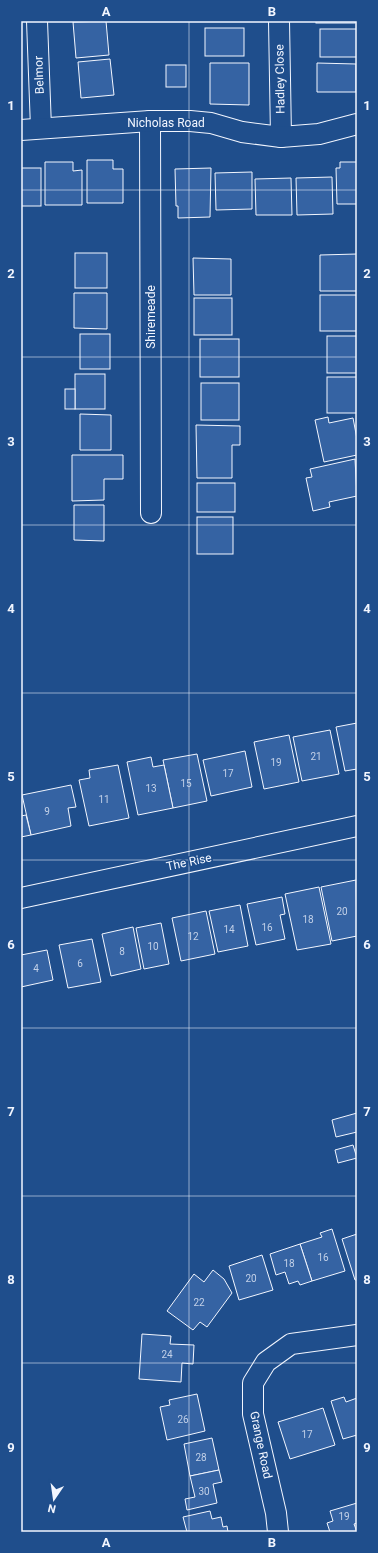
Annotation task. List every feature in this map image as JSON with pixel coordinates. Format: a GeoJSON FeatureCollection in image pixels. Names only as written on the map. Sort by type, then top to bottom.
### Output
{"type":"FeatureCollection","features":[{"type":"Feature","properties":{"kind":"street","name":"Belmor"},"geometry":{"type":"LineString","coordinates":[[37,21],[41,128]]}},
{"type":"Feature","properties":{"kind":"street","name":"Hadley Close"},"geometry":{"type":"LineString","coordinates":[[279,21],[281,137]]}},
{"type":"Feature","properties":{"kind":"street","name":"Nicholas Road"},"geometry":{"type":"LineString","coordinates":[[21,130],[150,121],[197,121],[242,132],[281,137],[320,134],[357,124]]}},
{"type":"Feature","properties":{"kind":"street","name":"Shiremeade"},"geometry":{"type":"LineString","coordinates":[[150,121],[151,513]]}},
{"type":"Feature","properties":{"kind":"street","name":"The Rise"},"geometry":{"type":"LineString","coordinates":[[21,898],[357,826]]}},
{"type":"Feature","properties":{"kind":"street","name":"Grange Road"},"geometry":{"type":"LineString","coordinates":[[278,1532],[276,1513],[253,1414],[253,1383],[266,1362],[290,1344],[357,1336]]}},
{"type":"Feature","properties":{"kind":"building"},"geometry":{"type":"Polygon","coordinates":[[[106,21],[109,55],[76,58],[73,22],[106,21]]]}},
{"type":"Feature","properties":{"kind":"building"},"geometry":{"type":"Polygon","coordinates":[[[316,21],[355,21],[355,23],[316,23],[316,21]]]}},
{"type":"Feature","properties":{"kind":"building"},"geometry":{"type":"Polygon","coordinates":[[[205,28],[244,28],[244,56],[205,56],[205,28]]]}},
{"type":"Feature","properties":{"kind":"building"},"geometry":{"type":"Polygon","coordinates":[[[320,29],[357,29],[357,57],[320,57],[320,29]]]}},
{"type":"Feature","properties":{"kind":"building"},"geometry":{"type":"Polygon","coordinates":[[[110,59],[114,95],[81,98],[78,62],[110,59]]]}},
{"type":"Feature","properties":{"kind":"building"},"geometry":{"type":"Polygon","coordinates":[[[210,63],[249,63],[249,105],[210,104],[210,63]]]}},
{"type":"Feature","properties":{"kind":"building"},"geometry":{"type":"Polygon","coordinates":[[[317,63],[356,64],[356,92],[317,92],[317,63]]]}},
{"type":"Feature","properties":{"kind":"building"},"geometry":{"type":"Polygon","coordinates":[[[166,65],[186,65],[186,87],[166,87],[166,65]]]}},
{"type":"Feature","properties":{"kind":"building"},"geometry":{"type":"Polygon","coordinates":[[[87,160],[113,160],[113,169],[123,169],[123,203],[87,203],[87,160]]]}},
{"type":"Feature","properties":{"kind":"building"},"geometry":{"type":"Polygon","coordinates":[[[45,162],[73,162],[73,171],[82,170],[82,205],[45,205],[45,162]]]}},
{"type":"Feature","properties":{"kind":"building"},"geometry":{"type":"Polygon","coordinates":[[[340,162],[357,162],[357,204],[337,204],[336,168],[340,168],[340,162]]]}},
{"type":"Feature","properties":{"kind":"building"},"geometry":{"type":"Polygon","coordinates":[[[21,168],[41,168],[41,206],[21,206],[21,168]]]}},
{"type":"Feature","properties":{"kind":"building"},"geometry":{"type":"Polygon","coordinates":[[[211,168],[210,217],[178,218],[178,206],[176,206],[175,169],[211,168]]]}},
{"type":"Feature","properties":{"kind":"building"},"geometry":{"type":"Polygon","coordinates":[[[252,172],[252,209],[216,210],[215,173],[252,172]]]}},
{"type":"Feature","properties":{"kind":"building"},"geometry":{"type":"Polygon","coordinates":[[[332,177],[333,214],[297,215],[296,178],[332,177]]]}},
{"type":"Feature","properties":{"kind":"building"},"geometry":{"type":"Polygon","coordinates":[[[291,178],[292,215],[256,215],[255,179],[291,178]]]}},
{"type":"Feature","properties":{"kind":"building"},"geometry":{"type":"Polygon","coordinates":[[[75,253],[107,253],[107,288],[75,288],[75,253]]]}},
{"type":"Feature","properties":{"kind":"building"},"geometry":{"type":"Polygon","coordinates":[[[357,254],[357,291],[320,291],[320,255],[357,254]]]}},
{"type":"Feature","properties":{"kind":"building"},"geometry":{"type":"Polygon","coordinates":[[[193,258],[231,259],[231,295],[194,295],[193,258]]]}},
{"type":"Feature","properties":{"kind":"building"},"geometry":{"type":"Polygon","coordinates":[[[74,293],[107,293],[107,329],[74,328],[74,293]]]}},
{"type":"Feature","properties":{"kind":"building"},"geometry":{"type":"Polygon","coordinates":[[[320,295],[357,295],[357,331],[320,331],[320,295]]]}},
{"type":"Feature","properties":{"kind":"building"},"geometry":{"type":"Polygon","coordinates":[[[194,298],[232,298],[232,335],[194,335],[194,298]]]}},
{"type":"Feature","properties":{"kind":"building"},"geometry":{"type":"Polygon","coordinates":[[[80,334],[110,334],[110,369],[80,369],[80,334]]]}},
{"type":"Feature","properties":{"kind":"building"},"geometry":{"type":"Polygon","coordinates":[[[327,336],[357,336],[357,373],[327,373],[327,336]]]}},
{"type":"Feature","properties":{"kind":"building"},"geometry":{"type":"Polygon","coordinates":[[[200,339],[239,339],[239,377],[200,377],[200,339]]]}},
{"type":"Feature","properties":{"kind":"building"},"geometry":{"type":"Polygon","coordinates":[[[75,374],[105,374],[105,409],[75,409],[75,374]]]}},
{"type":"Feature","properties":{"kind":"building"},"geometry":{"type":"Polygon","coordinates":[[[327,377],[357,377],[357,413],[327,413],[327,377]]]}},
{"type":"Feature","properties":{"kind":"building"},"geometry":{"type":"Polygon","coordinates":[[[201,383],[239,383],[239,420],[201,420],[201,383]]]}},
{"type":"Feature","properties":{"kind":"building"},"geometry":{"type":"Polygon","coordinates":[[[65,389],[75,389],[75,409],[65,409],[65,389]]]}},
{"type":"Feature","properties":{"kind":"building"},"geometry":{"type":"Polygon","coordinates":[[[80,414],[111,415],[111,450],[80,450],[80,414]]]}},
{"type":"Feature","properties":{"kind":"building"},"geometry":{"type":"Polygon","coordinates":[[[328,417],[329,423],[353,418],[357,439],[357,455],[324,462],[315,420],[328,417]]]}},
{"type":"Feature","properties":{"kind":"building"},"geometry":{"type":"Polygon","coordinates":[[[196,425],[240,426],[240,445],[232,445],[232,478],[197,478],[196,425]]]}},
{"type":"Feature","properties":{"kind":"building"},"geometry":{"type":"Polygon","coordinates":[[[72,455],[123,455],[123,479],[104,479],[104,500],[72,501],[72,455]]]}},
{"type":"Feature","properties":{"kind":"building"},"geometry":{"type":"Polygon","coordinates":[[[355,459],[357,496],[329,502],[330,507],[313,511],[306,478],[312,477],[310,469],[355,459]]]}},
{"type":"Feature","properties":{"kind":"building"},"geometry":{"type":"Polygon","coordinates":[[[197,483],[235,483],[235,512],[197,512],[197,483]]]}},
{"type":"Feature","properties":{"kind":"building"},"geometry":{"type":"Polygon","coordinates":[[[74,505],[104,505],[104,541],[74,540],[74,505]]]}},
{"type":"Feature","properties":{"kind":"building"},"geometry":{"type":"Polygon","coordinates":[[[197,517],[233,517],[233,554],[197,554],[197,517]]]}},
{"type":"Feature","properties":{"kind":"building"},"geometry":{"type":"Polygon","coordinates":[[[357,723],[357,769],[345,771],[336,727],[357,723]]]}},
{"type":"Feature","properties":{"kind":"building"},"geometry":{"type":"Polygon","coordinates":[[[330,730],[339,774],[302,781],[293,737],[330,730]]]}},
{"type":"Feature","properties":{"kind":"building"},"geometry":{"type":"Polygon","coordinates":[[[289,735],[299,782],[264,789],[254,742],[289,735]]]}},
{"type":"Feature","properties":{"kind":"building"},"geometry":{"type":"Polygon","coordinates":[[[245,751],[252,787],[211,796],[203,760],[245,751]]]}},
{"type":"Feature","properties":{"kind":"building"},"geometry":{"type":"Polygon","coordinates":[[[197,754],[207,801],[173,808],[163,760],[197,754]]]}},
{"type":"Feature","properties":{"kind":"building"},"geometry":{"type":"Polygon","coordinates":[[[151,757],[153,767],[164,765],[173,808],[138,815],[127,762],[151,757]]]}},
{"type":"Feature","properties":{"kind":"building"},"geometry":{"type":"Polygon","coordinates":[[[118,765],[129,818],[89,826],[79,780],[90,778],[89,770],[118,765]]]}},
{"type":"Feature","properties":{"kind":"building"},"geometry":{"type":"Polygon","coordinates":[[[71,785],[76,807],[68,808],[71,826],[31,835],[22,795],[71,785]]]}},
{"type":"Feature","properties":{"kind":"building"},"geometry":{"type":"Polygon","coordinates":[[[26,815],[31,835],[21,837],[21,816],[26,815]]]}},
{"type":"Feature","properties":{"kind":"building"},"geometry":{"type":"Polygon","coordinates":[[[356,880],[357,936],[332,941],[321,887],[356,880]]]}},
{"type":"Feature","properties":{"kind":"building"},"geometry":{"type":"Polygon","coordinates":[[[319,887],[331,944],[297,950],[285,894],[319,887]]]}},
{"type":"Feature","properties":{"kind":"building"},"geometry":{"type":"Polygon","coordinates":[[[282,897],[285,914],[280,915],[285,939],[256,945],[247,904],[282,897]]]}},
{"type":"Feature","properties":{"kind":"building"},"geometry":{"type":"Polygon","coordinates":[[[240,905],[248,946],[218,952],[209,911],[240,905]]]}},
{"type":"Feature","properties":{"kind":"building"},"geometry":{"type":"Polygon","coordinates":[[[206,911],[215,954],[181,961],[172,918],[206,911]]]}},
{"type":"Feature","properties":{"kind":"building"},"geometry":{"type":"Polygon","coordinates":[[[161,923],[169,964],[144,969],[136,928],[161,923]]]}},
{"type":"Feature","properties":{"kind":"building"},"geometry":{"type":"Polygon","coordinates":[[[133,927],[141,969],[111,976],[102,934],[133,927]]]}},
{"type":"Feature","properties":{"kind":"building"},"geometry":{"type":"Polygon","coordinates":[[[92,939],[101,982],[68,988],[59,945],[92,939]]]}},
{"type":"Feature","properties":{"kind":"building"},"geometry":{"type":"Polygon","coordinates":[[[47,950],[53,980],[21,987],[21,955],[47,950]]]}},
{"type":"Feature","properties":{"kind":"building"},"geometry":{"type":"Polygon","coordinates":[[[357,1113],[357,1132],[336,1137],[332,1120],[357,1113]]]}},
{"type":"Feature","properties":{"kind":"building"},"geometry":{"type":"Polygon","coordinates":[[[353,1145],[357,1158],[338,1163],[335,1150],[353,1145]]]}},
{"type":"Feature","properties":{"kind":"building"},"geometry":{"type":"Polygon","coordinates":[[[332,1229],[345,1271],[312,1281],[300,1244],[322,1237],[320,1233],[332,1229]]]}},
{"type":"Feature","properties":{"kind":"building"},"geometry":{"type":"Polygon","coordinates":[[[357,1234],[357,1280],[355,1280],[342,1239],[357,1234]]]}},
{"type":"Feature","properties":{"kind":"building"},"geometry":{"type":"Polygon","coordinates":[[[300,1244],[312,1281],[300,1285],[298,1281],[289,1284],[285,1272],[276,1275],[270,1254],[300,1244]]]}},
{"type":"Feature","properties":{"kind":"building"},"geometry":{"type":"Polygon","coordinates":[[[262,1255],[273,1290],[239,1300],[229,1266],[262,1255]]]}},
{"type":"Feature","properties":{"kind":"building"},"geometry":{"type":"Polygon","coordinates":[[[213,1270],[224,1279],[232,1293],[207,1327],[200,1322],[193,1330],[167,1311],[194,1274],[204,1282],[213,1270]]]}},
{"type":"Feature","properties":{"kind":"building"},"geometry":{"type":"Polygon","coordinates":[[[142,1334],[171,1336],[170,1344],[194,1345],[193,1364],[182,1363],[181,1382],[139,1379],[142,1334]]]}},
{"type":"Feature","properties":{"kind":"building"},"geometry":{"type":"Polygon","coordinates":[[[197,1394],[205,1431],[167,1440],[160,1407],[170,1405],[169,1400],[197,1394]]]}},
{"type":"Feature","properties":{"kind":"building"},"geometry":{"type":"Polygon","coordinates":[[[344,1397],[346,1402],[357,1398],[357,1435],[343,1439],[331,1401],[344,1397]]]}},
{"type":"Feature","properties":{"kind":"building"},"geometry":{"type":"Polygon","coordinates":[[[323,1408],[335,1445],[290,1459],[278,1422],[323,1408]]]}},
{"type":"Feature","properties":{"kind":"building"},"geometry":{"type":"Polygon","coordinates":[[[212,1438],[219,1470],[190,1476],[184,1444],[212,1438]]]}},
{"type":"Feature","properties":{"kind":"building"},"geometry":{"type":"Polygon","coordinates":[[[219,1470],[222,1482],[213,1484],[217,1503],[187,1510],[185,1499],[195,1497],[190,1476],[219,1470]]]}},
{"type":"Feature","properties":{"kind":"building"},"geometry":{"type":"Polygon","coordinates":[[[357,1503],[357,1523],[354,1524],[357,1532],[330,1532],[327,1523],[333,1521],[330,1511],[357,1503]]]}},
{"type":"Feature","properties":{"kind":"building"},"geometry":{"type":"Polygon","coordinates":[[[210,1511],[212,1519],[221,1517],[223,1527],[227,1526],[228,1532],[187,1532],[183,1517],[210,1511]]]}}]}
